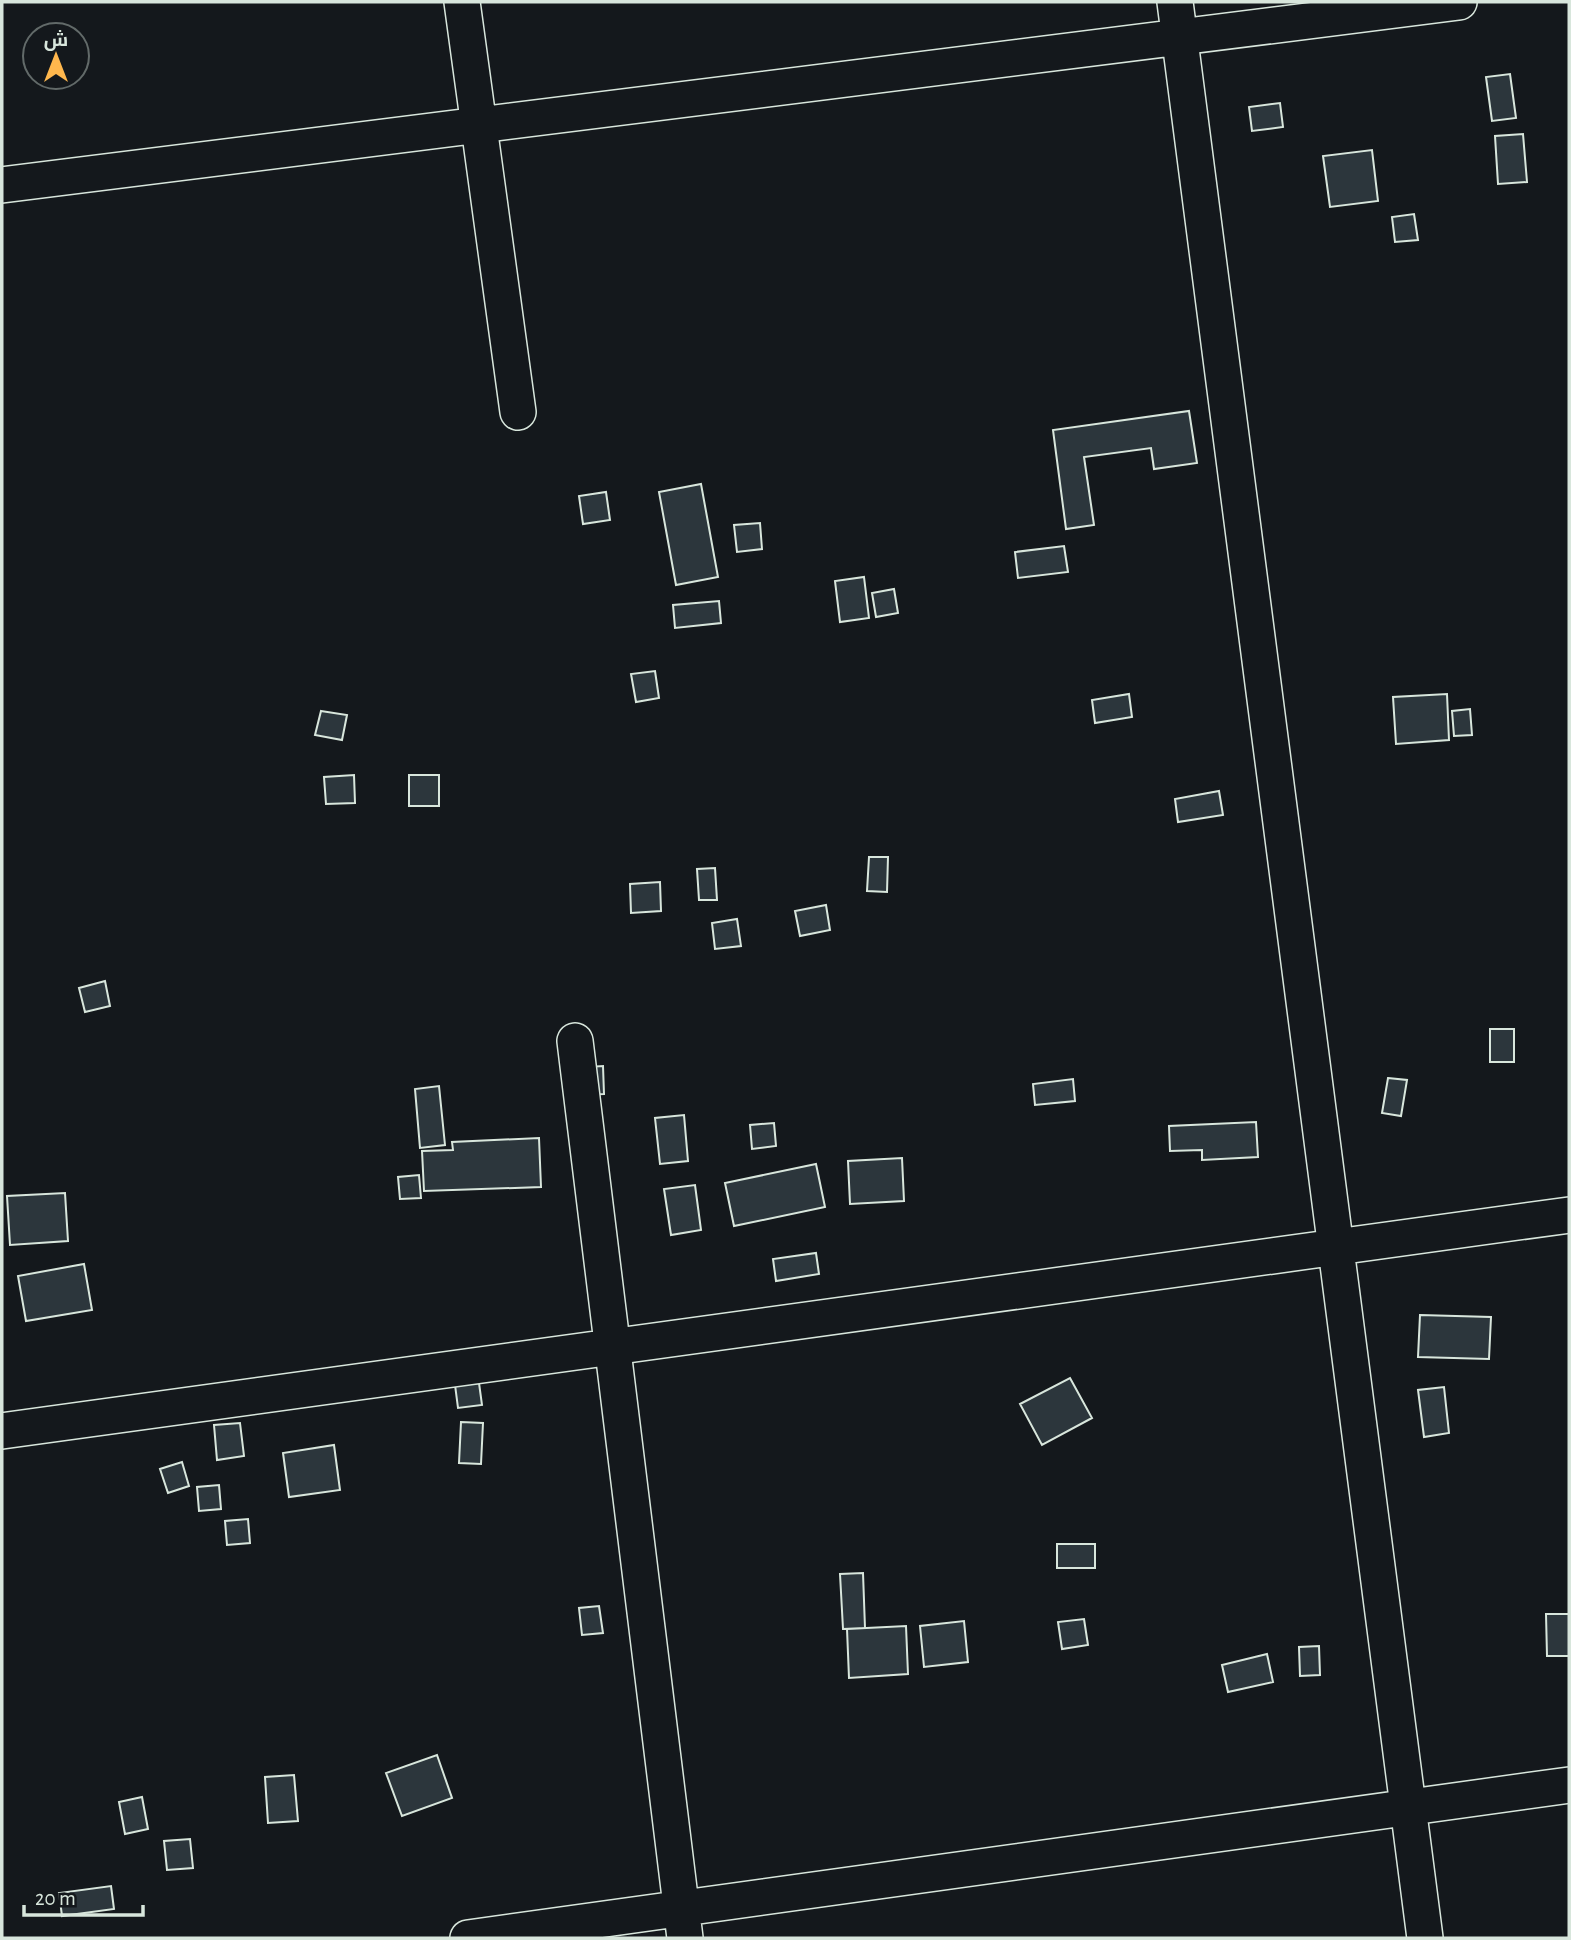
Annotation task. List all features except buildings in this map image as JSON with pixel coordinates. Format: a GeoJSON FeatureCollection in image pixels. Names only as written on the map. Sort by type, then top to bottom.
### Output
{"type":"FeatureCollection","features":[{"type":"Feature","properties":{"kind":"street"},"geometry":{"type":"LineString","coordinates":[[462,2],[518,412]]}},
{"type":"Feature","properties":{"kind":"street"},"geometry":{"type":"LineString","coordinates":[[1175,2],[1425,1938]]}},
{"type":"Feature","properties":{"kind":"street"},"geometry":{"type":"LineString","coordinates":[[2,185],[1459,2]]}},
{"type":"Feature","properties":{"kind":"street"},"geometry":{"type":"LineString","coordinates":[[575,1041],[684,1923]]}},
{"type":"Feature","properties":{"kind":"street"},"geometry":{"type":"LineString","coordinates":[[2,1431],[1569,1214]]}},
{"type":"Feature","properties":{"kind":"street"},"geometry":{"type":"LineString","coordinates":[[468,1938],[684,1923],[1408,1807],[1569,1784]]}}]}
